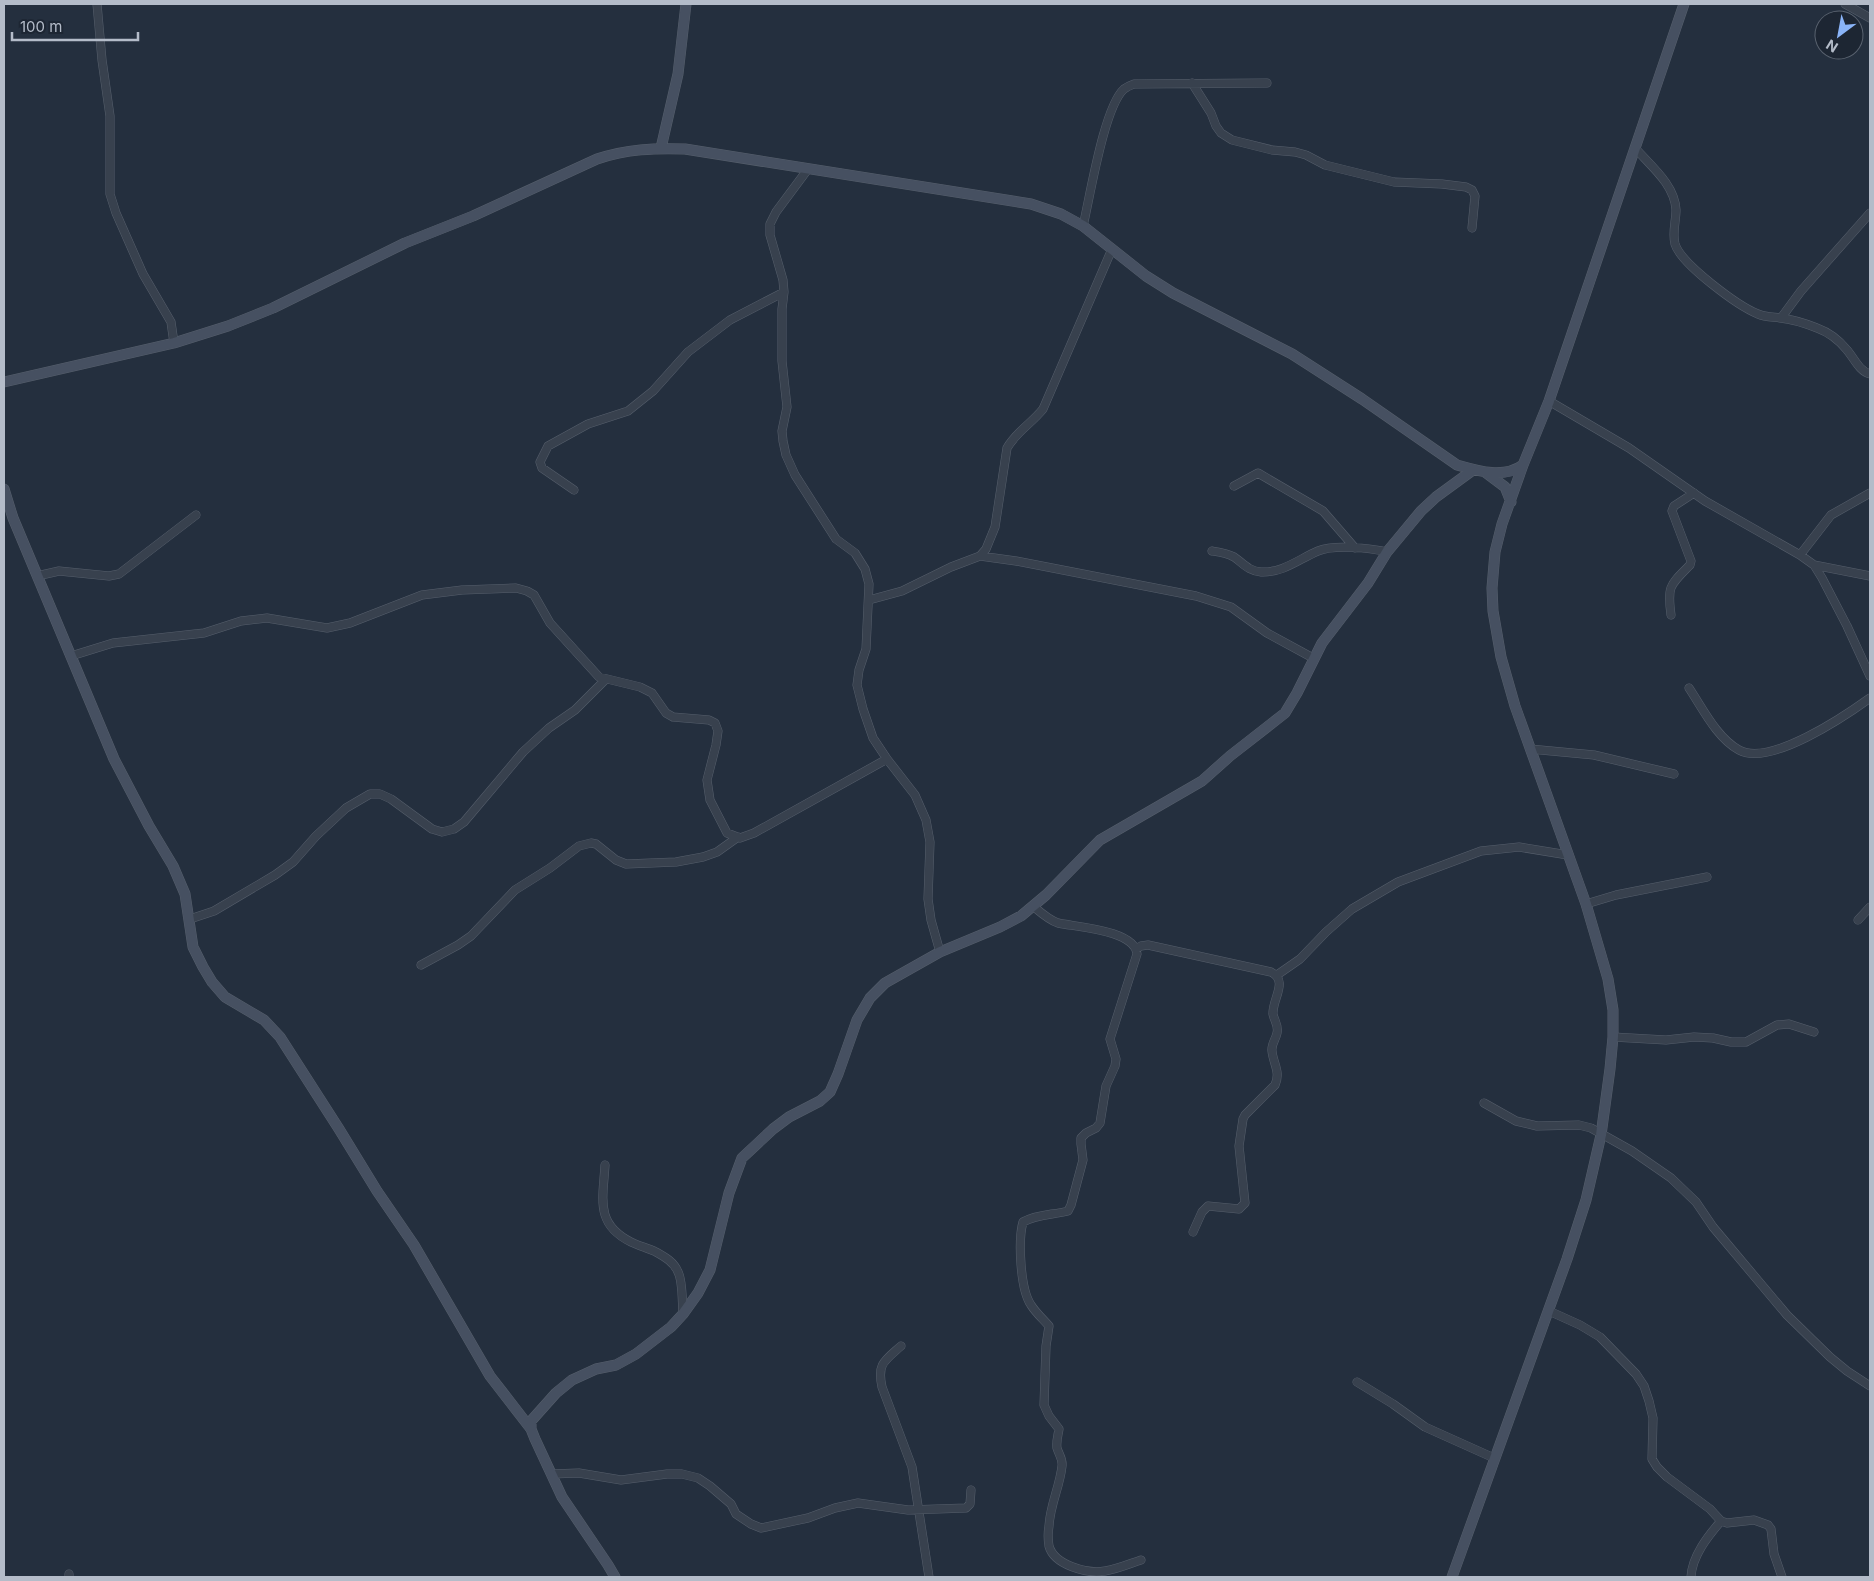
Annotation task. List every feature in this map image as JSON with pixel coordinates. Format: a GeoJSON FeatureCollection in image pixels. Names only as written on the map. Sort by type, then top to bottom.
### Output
{"type":"FeatureCollection","features":[{"type":"Feature","properties":{"kind":"main road"},"geometry":{"type":"LineString","coordinates":[[661,148],[678,74],[686,4]]}},
{"type":"Feature","properties":{"kind":"main road"},"geometry":{"type":"LineString","coordinates":[[1452,1577],[1549,1310],[1586,1200],[1601,1135],[1613,1037],[1608,979],[1586,904],[1507,682],[1497,642],[1492,588],[1495,552],[1502,524],[1549,401],[1684,4]]}},
{"type":"Feature","properties":{"kind":"main road"},"geometry":{"type":"LineString","coordinates":[[4,382],[174,343],[228,326],[273,308],[405,243],[473,216],[597,159],[618,152],[647,148],[685,149],[1031,204],[1061,214],[1083,226],[1146,276],[1173,293],[1292,354],[1362,399],[1457,465],[1484,472],[1513,471],[1523,465]]}},
{"type":"Feature","properties":{"kind":"main road"},"geometry":{"type":"LineString","coordinates":[[531,1428],[532,1421],[540,1410],[572,1380],[596,1369],[616,1365],[636,1354],[671,1327],[683,1314],[698,1293],[710,1270],[728,1193],[742,1158],[773,1128],[789,1117],[820,1101],[830,1092],[856,1020],[870,998],[885,983],[940,952],[1000,927],[1021,916],[1046,895],[1100,840],[1202,781],[1230,756],[1285,713],[1298,693],[1313,658],[1322,643],[1354,602],[1388,552],[1421,511],[1436,497],[1473,470]]}},
{"type":"Feature","properties":{"kind":"main road"},"geometry":{"type":"LineString","coordinates":[[1484,472],[1505,487],[1511,502]]}},
{"type":"Feature","properties":{"kind":"main road"},"geometry":{"type":"LineString","coordinates":[[4,489],[13,518],[114,759],[172,866],[185,894],[193,947],[212,982],[225,997],[264,1020],[280,1037],[377,1191],[414,1245],[490,1376],[531,1428],[562,1497],[615,1577]]}},
{"type":"Feature","properties":{"kind":"street"},"geometry":{"type":"LineString","coordinates":[[97,4],[110,116],[110,194],[116,214],[143,274],[171,322],[174,343]]}},
{"type":"Feature","properties":{"kind":"street"},"geometry":{"type":"LineString","coordinates":[[1845,4],[1870,18]]}},
{"type":"Feature","properties":{"kind":"street"},"geometry":{"type":"LineString","coordinates":[[1083,226],[1108,120],[1116,99],[1124,89],[1134,84],[1267,83]]}},
{"type":"Feature","properties":{"kind":"street"},"geometry":{"type":"LineString","coordinates":[[1192,84],[1216,126],[1221,133],[1232,140],[1272,150],[1295,152],[1325,164],[1394,182],[1466,186],[1472,190],[1475,196],[1472,228]]}},
{"type":"Feature","properties":{"kind":"street"},"geometry":{"type":"LineString","coordinates":[[1635,148],[1668,185],[1674,197],[1676,212],[1674,244],[1681,256],[1732,300],[1758,315],[1781,318],[1816,328],[1829,334],[1846,348],[1862,370],[1870,374]]}},
{"type":"Feature","properties":{"kind":"street"},"geometry":{"type":"LineString","coordinates":[[808,169],[776,212],[770,224],[770,235],[784,280],[782,361],[787,407],[782,431],[786,455],[795,475],[836,539],[855,553],[864,569],[869,584],[866,649],[858,670],[857,685],[873,738],[915,795],[926,820],[930,842],[928,899],[931,920],[940,952]]}},
{"type":"Feature","properties":{"kind":"street"},"geometry":{"type":"LineString","coordinates":[[1781,318],[1801,291],[1870,213]]}},
{"type":"Feature","properties":{"kind":"street"},"geometry":{"type":"LineString","coordinates":[[980,556],[986,548],[995,527],[1008,448],[1013,439],[1035,419],[1043,408],[1112,249]]}},
{"type":"Feature","properties":{"kind":"street"},"geometry":{"type":"LineString","coordinates":[[574,490],[542,468],[540,462],[548,446],[588,424],[628,411],[654,391],[688,352],[730,320],[784,292]]}},
{"type":"Feature","properties":{"kind":"street"},"geometry":{"type":"LineString","coordinates":[[1549,401],[1629,448],[1694,493],[1814,565],[1870,576]]}},
{"type":"Feature","properties":{"kind":"street"},"geometry":{"type":"LineString","coordinates":[[1234,486],[1258,473],[1269,478],[1322,511],[1355,548]]}},
{"type":"Feature","properties":{"kind":"street"},"geometry":{"type":"LineString","coordinates":[[1671,615],[1668,596],[1671,585],[1690,565],[1691,561],[1672,511],[1674,506],[1694,493]]}},
{"type":"Feature","properties":{"kind":"street"},"geometry":{"type":"LineString","coordinates":[[1800,555],[1831,515],[1870,493]]}},
{"type":"Feature","properties":{"kind":"street"},"geometry":{"type":"LineString","coordinates":[[37,576],[59,571],[109,576],[119,574],[196,515]]}},
{"type":"Feature","properties":{"kind":"street"},"geometry":{"type":"LineString","coordinates":[[1212,551],[1223,552],[1234,557],[1248,568],[1260,572],[1293,565],[1319,550],[1328,548],[1355,548],[1388,552]]}},
{"type":"Feature","properties":{"kind":"street"},"geometry":{"type":"LineString","coordinates":[[869,600],[902,591],[951,567],[980,556],[1016,561],[1205,599],[1231,607],[1267,634],[1313,658]]}},
{"type":"Feature","properties":{"kind":"street"},"geometry":{"type":"LineString","coordinates":[[1814,565],[1847,626],[1870,676]]}},
{"type":"Feature","properties":{"kind":"street"},"geometry":{"type":"LineString","coordinates":[[71,656],[113,643],[204,633],[241,621],[267,618],[328,628],[350,622],[422,595],[462,590],[516,588],[527,591],[534,595],[550,623],[593,672],[606,680],[640,687],[652,693],[666,714],[673,717],[709,720],[715,723],[718,732],[707,780],[710,800],[727,833],[738,838]]}},
{"type":"Feature","properties":{"kind":"street"},"geometry":{"type":"LineString","coordinates":[[190,918],[214,911],[275,876],[294,862],[316,836],[346,808],[370,794],[380,794],[391,799],[432,829],[442,832],[454,829],[464,822],[523,752],[549,728],[575,710],[606,680]]}},
{"type":"Feature","properties":{"kind":"street"},"geometry":{"type":"LineString","coordinates":[[1690,688],[1727,742],[1740,751],[1754,754],[1772,751],[1800,741],[1831,724],[1870,698]]}},
{"type":"Feature","properties":{"kind":"street"},"geometry":{"type":"LineString","coordinates":[[1530,749],[1594,755],[1674,774]]}},
{"type":"Feature","properties":{"kind":"street"},"geometry":{"type":"LineString","coordinates":[[421,966],[471,936],[514,890],[550,868],[579,846],[591,843],[596,844],[616,860],[626,864],[676,862],[703,857],[717,852],[738,838],[754,833],[887,759]]}},
{"type":"Feature","properties":{"kind":"street"},"geometry":{"type":"LineString","coordinates":[[1136,948],[1148,945],[1229,962],[1277,975],[1300,959],[1352,909],[1398,882],[1481,851],[1520,848],[1568,855]]}},
{"type":"Feature","properties":{"kind":"street"},"geometry":{"type":"LineString","coordinates":[[1586,904],[1616,895],[1707,877]]}},
{"type":"Feature","properties":{"kind":"street"},"geometry":{"type":"LineString","coordinates":[[1033,906],[1057,923],[1106,932],[1132,942],[1137,954],[1110,1039],[1116,1059],[1106,1086],[1100,1123],[1081,1138],[1080,1144],[1084,1160],[1071,1205],[1068,1211],[1053,1215],[1031,1217],[1023,1222],[1020,1231],[1027,1298],[1031,1306],[1049,1326],[1046,1346],[1044,1405],[1049,1416],[1059,1429],[1056,1442],[1062,1460],[1062,1468],[1053,1499],[1049,1526],[1049,1546],[1056,1557],[1069,1565],[1084,1570],[1103,1572],[1122,1568],[1141,1560]]}},
{"type":"Feature","properties":{"kind":"street"},"geometry":{"type":"LineString","coordinates":[[1858,920],[1870,907]]}},
{"type":"Feature","properties":{"kind":"street"},"geometry":{"type":"LineString","coordinates":[[1193,1232],[1202,1212],[1208,1206],[1239,1209],[1245,1203],[1240,1146],[1243,1119],[1278,1080],[1278,1072],[1272,1050],[1278,1030],[1273,1008],[1280,985],[1277,975]]}},
{"type":"Feature","properties":{"kind":"street"},"geometry":{"type":"LineString","coordinates":[[1613,1037],[1666,1040],[1694,1037],[1746,1042],[1777,1025],[1789,1024],[1814,1032]]}},
{"type":"Feature","properties":{"kind":"street"},"geometry":{"type":"LineString","coordinates":[[1484,1103],[1516,1121],[1537,1126],[1579,1126],[1592,1128],[1601,1135],[1632,1151],[1671,1178],[1696,1202],[1713,1227],[1787,1315],[1830,1357],[1870,1386]]}},
{"type":"Feature","properties":{"kind":"street"},"geometry":{"type":"LineString","coordinates":[[605,1165],[603,1209],[608,1224],[632,1242],[659,1253],[673,1263],[680,1273],[683,1314]]}},
{"type":"Feature","properties":{"kind":"street"},"geometry":{"type":"LineString","coordinates":[[1549,1310],[1600,1337],[1636,1374],[1644,1386],[1653,1418],[1651,1451],[1652,1459],[1657,1467],[1680,1488],[1710,1509],[1721,1521],[1727,1523],[1754,1520],[1768,1525],[1771,1529],[1772,1542],[1782,1577]]}},
{"type":"Feature","properties":{"kind":"street"},"geometry":{"type":"LineString","coordinates":[[901,1346],[881,1366],[880,1377],[912,1467],[929,1577]]}},
{"type":"Feature","properties":{"kind":"street"},"geometry":{"type":"LineString","coordinates":[[1357,1382],[1393,1404],[1425,1427],[1494,1458]]}},
{"type":"Feature","properties":{"kind":"street"},"geometry":{"type":"LineString","coordinates":[[551,1474],[579,1473],[621,1480],[667,1474],[690,1476],[710,1486],[731,1504],[736,1514],[761,1528],[808,1518],[835,1508],[858,1503],[908,1510],[966,1508],[970,1504],[971,1490]]}},
{"type":"Feature","properties":{"kind":"street"},"geometry":{"type":"LineString","coordinates":[[1691,1577],[1693,1565],[1704,1542],[1721,1521]]}}]}
